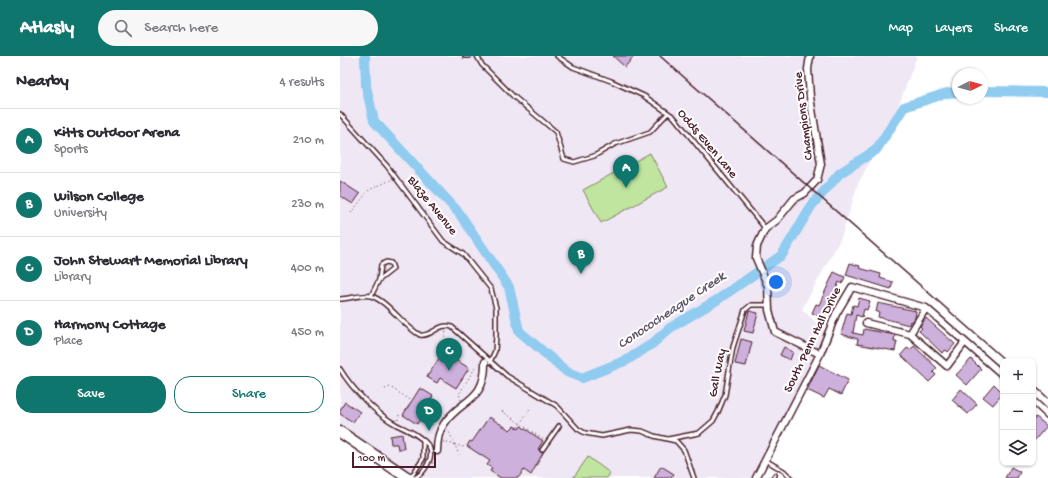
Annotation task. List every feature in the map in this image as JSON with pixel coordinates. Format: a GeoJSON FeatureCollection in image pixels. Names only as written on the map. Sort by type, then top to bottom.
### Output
{"type":"FeatureCollection","features":[{"type":"Feature","properties":{"kind":"main road"},"geometry":{"type":"LineString","coordinates":[[340,432],[408,478]]}},
{"type":"Feature","properties":{"kind":"street","name":"Champions Drive"},"geometry":{"type":"LineString","coordinates":[[769,305],[767,283],[759,268],[756,258],[757,246],[765,229],[777,220],[794,199],[805,193],[817,180],[821,164],[810,97],[808,69],[810,56]]}},
{"type":"Feature","properties":{"kind":"street","name":"South Penn Hall Drive"},"geometry":{"type":"LineString","coordinates":[[756,478],[820,354],[836,314],[852,287],[926,308],[1000,372]]}},
{"type":"Feature","properties":{"kind":"street"},"geometry":{"type":"LineString","coordinates":[[769,305],[775,332],[820,354]]}},
{"type":"Feature","properties":{"kind":"street"},"geometry":{"type":"LineString","coordinates":[[910,334],[926,308]]}},
{"type":"Feature","properties":{"kind":"street"},"geometry":{"type":"LineString","coordinates":[[866,324],[910,334],[947,366],[965,342]]}},
{"type":"Feature","properties":{"kind":"street"},"geometry":{"type":"LineString","coordinates":[[437,451],[439,436],[444,424],[470,400],[479,389],[487,361]]}},
{"type":"Feature","properties":{"kind":"street"},"geometry":{"type":"LineString","coordinates":[[1036,404],[1048,415]]}},
{"type":"Feature","properties":{"kind":"lane"},"geometry":{"type":"LineString","coordinates":[[477,56],[482,65],[513,96],[556,132],[564,159],[574,162],[594,156],[615,144],[650,132],[668,113]]}},
{"type":"Feature","properties":{"kind":"lane","name":"Odds Even Lane"},"geometry":{"type":"LineString","coordinates":[[557,56],[573,67],[611,81],[644,96],[674,117],[765,229]]}},
{"type":"Feature","properties":{"kind":"lane","name":"Blaze Avenue"},"geometry":{"type":"LineString","coordinates":[[340,114],[396,177],[443,241],[463,254],[491,289],[496,308],[496,336],[495,351],[487,361]]}},
{"type":"Feature","properties":{"kind":"lane"},"geometry":{"type":"LineString","coordinates":[[371,296],[379,280],[382,264],[386,262],[391,264],[393,269],[379,280]]}},
{"type":"Feature","properties":{"kind":"lane"},"geometry":{"type":"LineString","coordinates":[[340,299],[371,296],[383,303],[418,334],[429,334],[441,326],[447,326]]}},
{"type":"Feature","properties":{"kind":"lane","name":"Gall Way"},"geometry":{"type":"LineString","coordinates":[[447,326],[452,327],[487,361],[507,376],[557,406],[578,429],[585,433],[602,436],[631,430],[642,431],[666,439],[699,433],[713,421],[725,395],[733,347],[745,310],[751,305],[769,305]]}},
{"type":"Feature","properties":{"kind":"lane"},"geometry":{"type":"LineString","coordinates":[[340,369],[363,399],[393,422],[407,428],[428,445],[430,458],[419,476],[412,478]]}},
{"type":"Feature","properties":{"kind":"lane"},"geometry":{"type":"LineString","coordinates":[[542,450],[559,426]]}},
{"type":"Feature","properties":{"kind":"lane"},"geometry":{"type":"LineString","coordinates":[[666,439],[680,444],[694,478]]}},
{"type":"Feature","properties":{"kind":"lane"},"geometry":{"type":"LineString","coordinates":[[412,478],[424,458],[423,441]]}},
{"type":"Feature","properties":{"kind":"lane"},"geometry":{"type":"LineString","coordinates":[[765,460],[784,471],[791,478]]}},
{"type":"Feature","properties":{"kind":"path"},"geometry":{"type":"LineString","coordinates":[[351,213],[368,190],[396,177]]}},
{"type":"Feature","properties":{"kind":"path"},"geometry":{"type":"LineString","coordinates":[[444,345],[447,326]]}},
{"type":"Feature","properties":{"kind":"path"},"geometry":{"type":"LineString","coordinates":[[462,407],[459,394],[474,368]]}},
{"type":"Feature","properties":{"kind":"path"},"geometry":{"type":"LineString","coordinates":[[389,383],[390,387],[412,401]]}},
{"type":"Feature","properties":{"kind":"path"},"geometry":{"type":"LineString","coordinates":[[385,389],[390,387]]}},
{"type":"Feature","properties":{"kind":"path"},"geometry":{"type":"LineString","coordinates":[[518,426],[531,407]]}},
{"type":"Feature","properties":{"kind":"path"},"geometry":{"type":"LineString","coordinates":[[499,409],[547,442]]}},
{"type":"Feature","properties":{"kind":"path"},"geometry":{"type":"LineString","coordinates":[[432,425],[436,418]]}},
{"type":"Feature","properties":{"kind":"path"},"geometry":{"type":"LineString","coordinates":[[446,424],[459,455]]}},
{"type":"Feature","properties":{"kind":"path"},"geometry":{"type":"LineString","coordinates":[[441,442],[464,447]]}},
{"type":"Feature","properties":{"kind":"shaded area"},"geometry":{"type":"Polygon","coordinates":[[[340,56],[917,56],[900,102],[858,184],[841,238],[802,309],[828,334],[756,478],[408,478],[340,432],[340,56]]]}},
{"type":"Feature","properties":{"kind":"green space"},"geometry":{"type":"Polygon","coordinates":[[[650,153],[668,187],[601,223],[583,190],[650,153]]]}},
{"type":"Feature","properties":{"kind":"green space"},"geometry":{"type":"Polygon","coordinates":[[[588,457],[610,473],[607,478],[573,478],[588,457]]]}},
{"type":"Feature","properties":{"kind":"building"},"geometry":{"type":"Polygon","coordinates":[[[613,56],[634,56],[625,67],[613,56]]]}},
{"type":"Feature","properties":{"kind":"building"},"geometry":{"type":"Polygon","coordinates":[[[340,181],[360,194],[353,204],[340,196],[340,181]]]}},
{"type":"Feature","properties":{"kind":"building"},"geometry":{"type":"Polygon","coordinates":[[[850,263],[860,266],[859,268],[881,274],[880,278],[893,282],[891,289],[846,275],[850,263]]]}},
{"type":"Feature","properties":{"kind":"building"},"geometry":{"type":"Polygon","coordinates":[[[834,272],[845,277],[842,284],[839,282],[824,318],[812,313],[816,304],[819,305],[834,272]]]}},
{"type":"Feature","properties":{"kind":"building"},"geometry":{"type":"Polygon","coordinates":[[[859,298],[870,301],[867,310],[864,309],[862,317],[856,315],[853,333],[863,335],[864,329],[895,335],[894,341],[897,341],[895,351],[857,344],[858,339],[841,334],[847,313],[851,314],[853,305],[857,306],[859,298]]]}},
{"type":"Feature","properties":{"kind":"building"},"geometry":{"type":"Polygon","coordinates":[[[878,303],[916,311],[915,318],[912,322],[910,321],[909,325],[878,317],[879,312],[876,312],[878,303]]]}},
{"type":"Feature","properties":{"kind":"building"},"geometry":{"type":"Polygon","coordinates":[[[749,311],[758,313],[753,333],[744,331],[749,311]]]}},
{"type":"Feature","properties":{"kind":"building"},"geometry":{"type":"Polygon","coordinates":[[[926,318],[955,344],[948,352],[946,350],[942,353],[919,331],[922,328],[920,326],[926,318]]]}},
{"type":"Feature","properties":{"kind":"building"},"geometry":{"type":"Polygon","coordinates":[[[741,339],[752,342],[746,366],[735,364],[741,339]]]}},
{"type":"Feature","properties":{"kind":"building"},"geometry":{"type":"Polygon","coordinates":[[[914,346],[937,368],[933,372],[936,375],[929,382],[901,355],[907,348],[910,350],[914,346]]]}},
{"type":"Feature","properties":{"kind":"building"},"geometry":{"type":"Polygon","coordinates":[[[784,347],[793,352],[790,360],[780,355],[784,347]]]}},
{"type":"Feature","properties":{"kind":"building"},"geometry":{"type":"Polygon","coordinates":[[[443,352],[469,368],[456,388],[440,378],[437,383],[427,377],[443,352]]]}},
{"type":"Feature","properties":{"kind":"building"},"geometry":{"type":"Polygon","coordinates":[[[971,359],[981,369],[967,385],[956,375],[971,359]]]}},
{"type":"Feature","properties":{"kind":"building"},"geometry":{"type":"Polygon","coordinates":[[[819,365],[848,380],[841,395],[829,389],[824,398],[807,390],[819,365]]]}},
{"type":"Feature","properties":{"kind":"building"},"geometry":{"type":"Polygon","coordinates":[[[994,384],[1000,390],[1000,397],[993,405],[983,397],[994,384]]]}},
{"type":"Feature","properties":{"kind":"building"},"geometry":{"type":"Polygon","coordinates":[[[420,388],[433,396],[420,416],[421,418],[417,424],[403,415],[420,388]]]}},
{"type":"Feature","properties":{"kind":"building"},"geometry":{"type":"Polygon","coordinates":[[[961,389],[977,404],[968,414],[952,400],[961,389]]]}},
{"type":"Feature","properties":{"kind":"building"},"geometry":{"type":"Polygon","coordinates":[[[345,402],[360,412],[353,422],[340,414],[340,410],[345,402]]]}},
{"type":"Feature","properties":{"kind":"building"},"geometry":{"type":"Polygon","coordinates":[[[489,417],[510,430],[514,426],[519,429],[521,426],[543,441],[538,449],[543,453],[531,475],[524,470],[518,478],[501,478],[490,471],[492,468],[487,465],[490,461],[467,446],[470,441],[472,442],[489,417]]]}},
{"type":"Feature","properties":{"kind":"building"},"geometry":{"type":"Polygon","coordinates":[[[1036,417],[1047,426],[1036,439],[1036,417]]]}},
{"type":"Feature","properties":{"kind":"building"},"geometry":{"type":"Polygon","coordinates":[[[402,434],[404,449],[398,449],[397,444],[391,444],[390,436],[402,434]]]}},
{"type":"Feature","properties":{"kind":"building"},"geometry":{"type":"Polygon","coordinates":[[[661,466],[674,474],[671,478],[654,478],[661,466]]]}},
{"type":"Feature","properties":{"kind":"building"},"geometry":{"type":"Polygon","coordinates":[[[1011,467],[1020,472],[1017,478],[1005,478],[1011,467]]]}},
{"type":"Feature","properties":{"kind":"waterway","name":"Conococheague Creek"},"geometry":{"type":"LineString","coordinates":[[365,56],[366,86],[374,121],[459,213],[509,287],[519,331],[567,372],[582,378],[627,360],[652,344],[670,328],[717,300],[782,255],[812,205],[840,173],[876,150],[904,107],[952,93]]}},
{"type":"Feature","properties":{"kind":"waterway","name":"Conococheague Creek"},"geometry":{"type":"LineString","coordinates":[[988,91],[1048,92]]}},
{"type":"Feature","properties":{"kind":"railway"},"geometry":{"type":"LineString","coordinates":[[660,56],[1003,358]]}},
{"type":"Feature","properties":{"kind":"railway"},"geometry":{"type":"LineString","coordinates":[[1036,387],[1048,398]]}},
{"type":"Feature","properties":{"kind":"place","name":"Kitts Outdoor Arena"},"geometry":{"type":"Point","coordinates":[626,188]}},
{"type":"Feature","properties":{"kind":"place","name":"Wilson College"},"geometry":{"type":"Point","coordinates":[581,274]}},
{"type":"Feature","properties":{"kind":"place","name":"John Stewart Memorial Library"},"geometry":{"type":"Point","coordinates":[449,371]}},
{"type":"Feature","properties":{"kind":"place","name":"Harmony Cottage"},"geometry":{"type":"Point","coordinates":[429,431]}}]}
